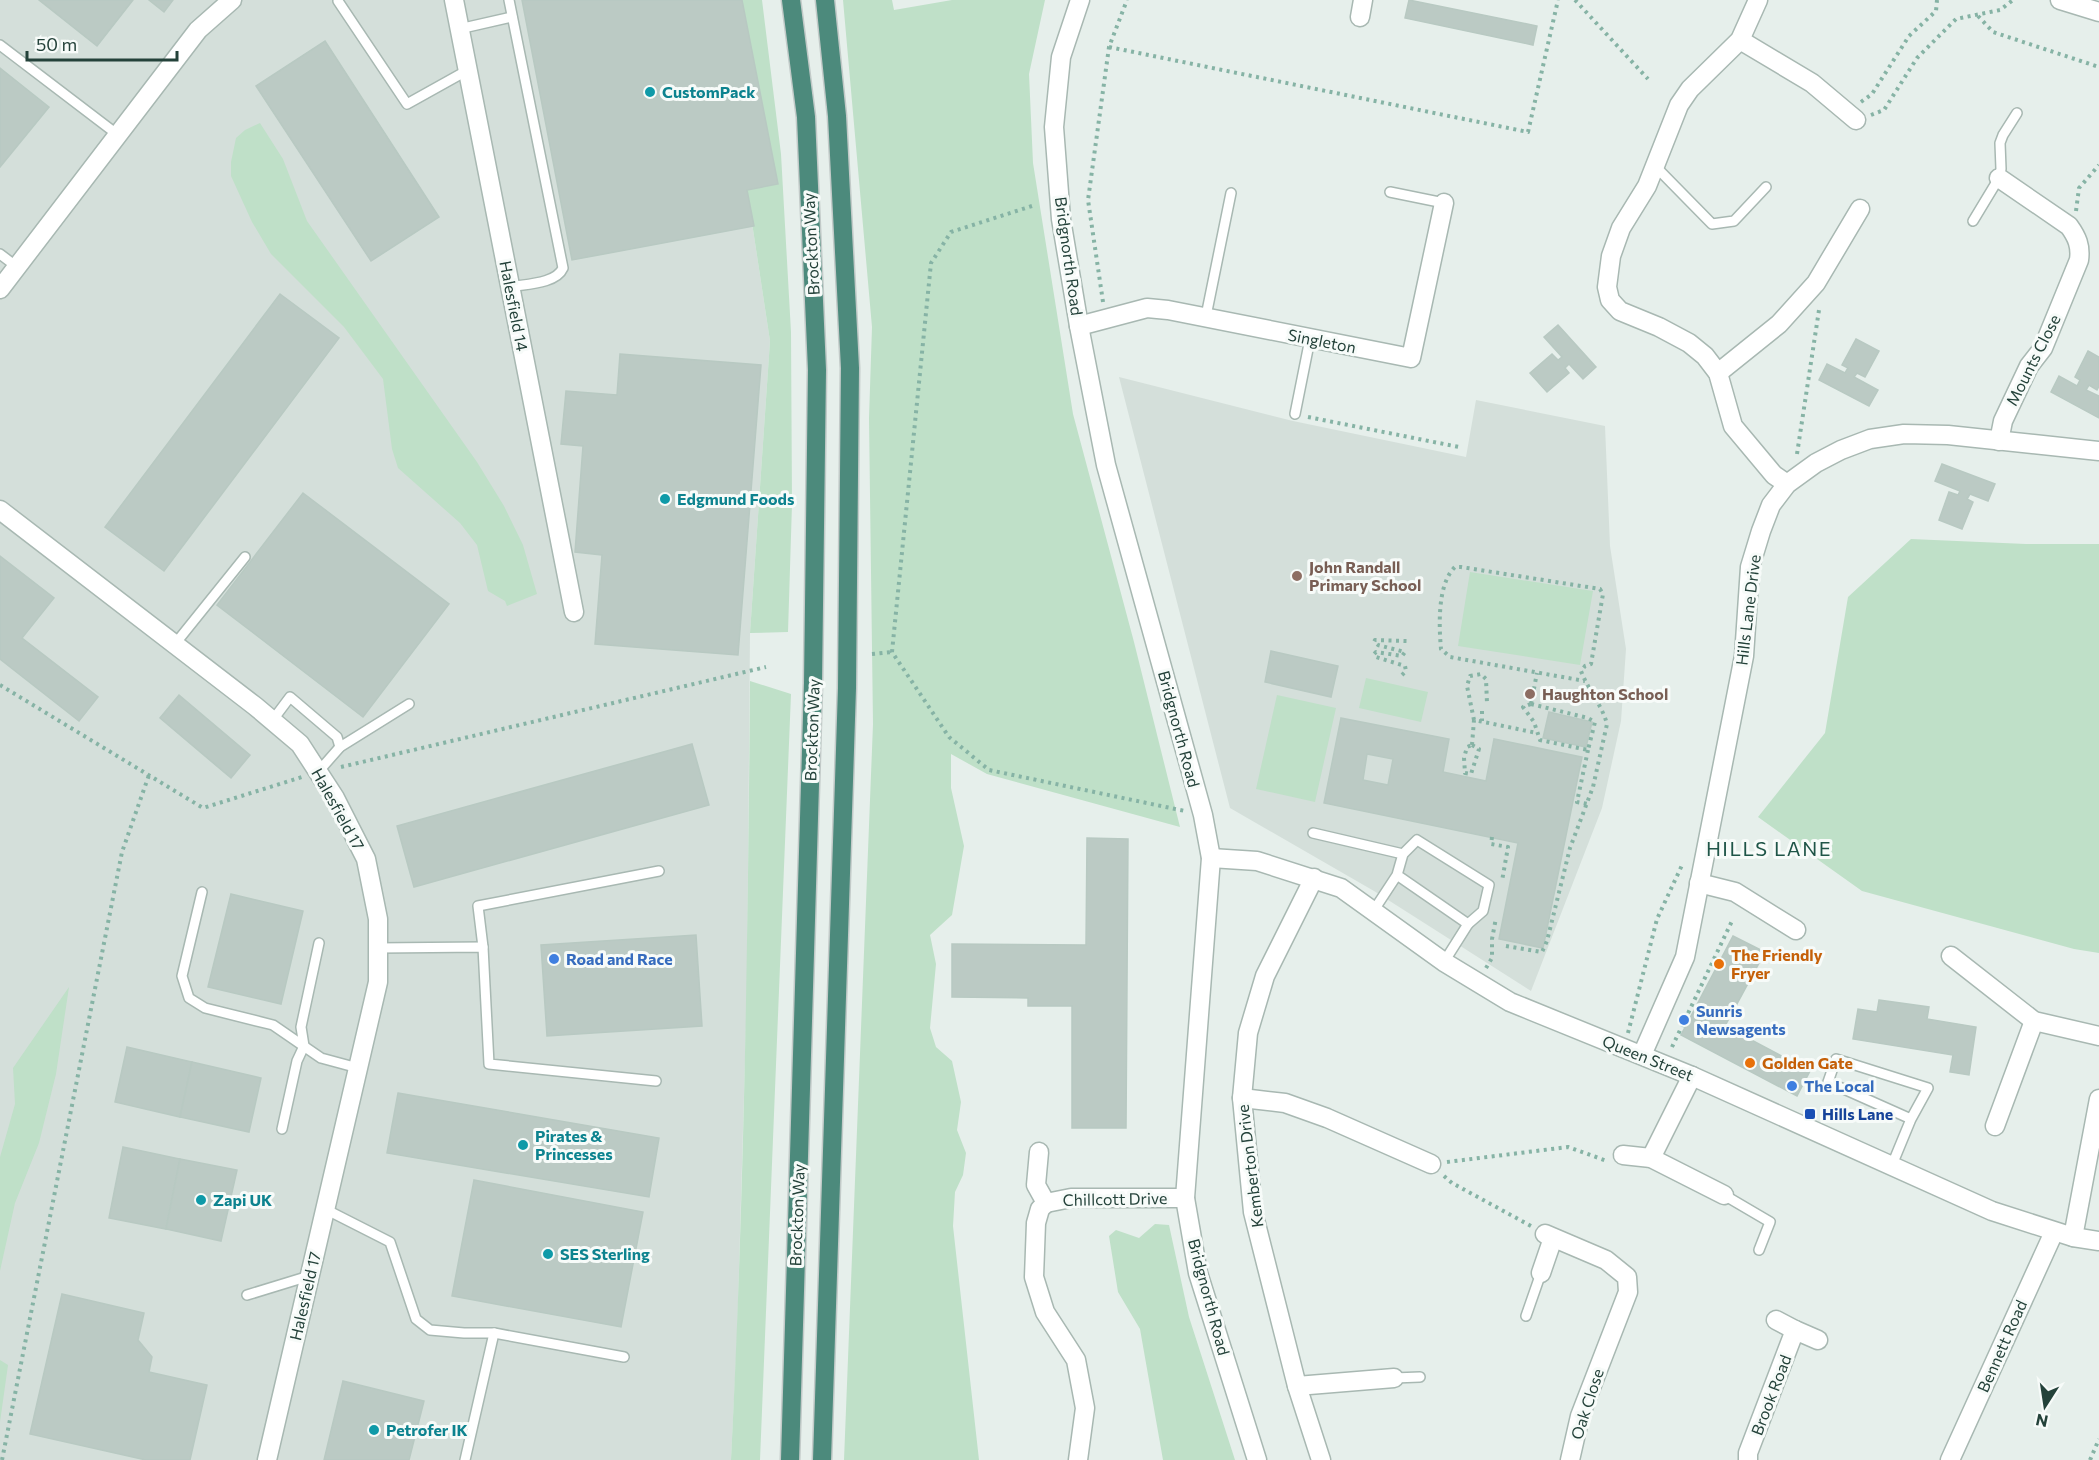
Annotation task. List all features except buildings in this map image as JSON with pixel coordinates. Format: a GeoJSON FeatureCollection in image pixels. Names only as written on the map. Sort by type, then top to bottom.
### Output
{"type":"FeatureCollection","features":[{"type":"Feature","properties":{"kind":"highway","name":"Brockton Way"},"geometry":{"type":"LineString","coordinates":[[790,1460],[813,683],[817,370],[806,117],[791,0]]}},
{"type":"Feature","properties":{"kind":"highway","name":"Brockton Way"},"geometry":{"type":"LineString","coordinates":[[822,1460],[847,688],[850,368],[837,116],[825,0]]}},
{"type":"Feature","properties":{"kind":"street"},"geometry":{"type":"LineString","coordinates":[[0,289],[198,30],[232,0]]}},
{"type":"Feature","properties":{"kind":"street","name":"Halesfield 14"},"geometry":{"type":"LineString","coordinates":[[454,0],[574,612]]}},
{"type":"Feature","properties":{"kind":"street","name":"Bridgnorth Road"},"geometry":{"type":"LineString","coordinates":[[1080,0],[1061,57],[1054,127],[1061,219],[1106,465],[1203,815],[1211,858],[1185,1198],[1198,1273],[1257,1460]]}},
{"type":"Feature","properties":{"kind":"street"},"geometry":{"type":"LineString","coordinates":[[1758,0],[1740,40],[1690,89],[1679,105],[1647,186],[1621,228],[1611,256],[1606,287],[1610,300],[1620,311],[1659,327],[1689,343],[1706,356],[1718,373],[1733,426],[1774,475],[1787,484]]}},
{"type":"Feature","properties":{"kind":"street"},"geometry":{"type":"LineString","coordinates":[[2060,0],[2099,12]]}},
{"type":"Feature","properties":{"kind":"street"},"geometry":{"type":"LineString","coordinates":[[1740,40],[1796,72],[1856,120]]}},
{"type":"Feature","properties":{"kind":"street"},"geometry":{"type":"LineString","coordinates":[[2000,178],[2073,231]]}},
{"type":"Feature","properties":{"kind":"street","name":"Singleton"},"geometry":{"type":"LineString","coordinates":[[1079,326],[1147,308],[1206,316],[1411,358],[1443,203]]}},
{"type":"Feature","properties":{"kind":"street"},"geometry":{"type":"LineString","coordinates":[[1718,373],[1779,324],[1816,283],[1860,209]]}},
{"type":"Feature","properties":{"kind":"street","name":"Mounts Close"},"geometry":{"type":"LineString","coordinates":[[1999,441],[2003,421],[2029,366],[2043,348],[2079,260],[2080,250],[2073,231]]}},
{"type":"Feature","properties":{"kind":"street","name":"Hills Lane Drive"},"geometry":{"type":"LineString","coordinates":[[1642,1055],[1685,957],[1744,656],[1750,567],[1761,531],[1772,506],[1787,484],[1816,463],[1841,450],[1870,439],[1915,434],[1948,435],[2099,451]]}},
{"type":"Feature","properties":{"kind":"street","name":"Halesfield 17"},"geometry":{"type":"LineString","coordinates":[[0,510],[175,644],[300,744],[335,798],[366,859],[378,919],[378,982],[267,1460]]}},
{"type":"Feature","properties":{"kind":"street","name":"Queen Street"},"geometry":{"type":"LineString","coordinates":[[1211,858],[1257,861],[1341,888],[1444,962],[1510,1002],[1692,1076],[1992,1211],[2073,1238],[2099,1241]]}},
{"type":"Feature","properties":{"kind":"street","name":"Kemberton Drive"},"geometry":{"type":"LineString","coordinates":[[1314,878],[1265,976],[1248,1033],[1242,1098],[1252,1212],[1297,1386],[1321,1460]]}},
{"type":"Feature","properties":{"kind":"street"},"geometry":{"type":"LineString","coordinates":[[1699,883],[1735,892],[1796,930]]}},
{"type":"Feature","properties":{"kind":"street"},"geometry":{"type":"LineString","coordinates":[[1951,956],[2034,1021],[2099,1036]]}},
{"type":"Feature","properties":{"kind":"street"},"geometry":{"type":"LineString","coordinates":[[1995,1126],[2034,1021]]}},
{"type":"Feature","properties":{"kind":"street"},"geometry":{"type":"LineString","coordinates":[[1652,1158],[1692,1076]]}},
{"type":"Feature","properties":{"kind":"street"},"geometry":{"type":"LineString","coordinates":[[1242,1098],[1285,1103],[1327,1118],[1431,1164]]}},
{"type":"Feature","properties":{"kind":"street"},"geometry":{"type":"LineString","coordinates":[[2073,1238],[2099,1099]]}},
{"type":"Feature","properties":{"kind":"street"},"geometry":{"type":"LineString","coordinates":[[1039,1152],[1036,1185],[1046,1203],[1040,1209],[1036,1223],[1034,1277],[1045,1312],[1076,1360],[1085,1408],[1078,1460]]}},
{"type":"Feature","properties":{"kind":"street"},"geometry":{"type":"LineString","coordinates":[[1623,1155],[1652,1158],[1724,1195]]}},
{"type":"Feature","properties":{"kind":"street","name":"Chillcott Drive"},"geometry":{"type":"LineString","coordinates":[[1046,1203],[1071,1198],[1185,1198]]}},
{"type":"Feature","properties":{"kind":"street","name":"Bennett Road"},"geometry":{"type":"LineString","coordinates":[[1950,1460],[2054,1232]]}},
{"type":"Feature","properties":{"kind":"street"},"geometry":{"type":"LineString","coordinates":[[1541,1273],[1549,1236]]}},
{"type":"Feature","properties":{"kind":"street","name":"Oak Close"},"geometry":{"type":"LineString","coordinates":[[1549,1236],[1606,1260],[1627,1277],[1628,1292],[1580,1416],[1570,1460]]}},
{"type":"Feature","properties":{"kind":"street"},"geometry":{"type":"LineString","coordinates":[[1776,1320],[1818,1340]]}},
{"type":"Feature","properties":{"kind":"street","name":"Brook Road"},"geometry":{"type":"LineString","coordinates":[[1748,1460],[1748,1453],[1795,1330]]}},
{"type":"Feature","properties":{"kind":"street"},"geometry":{"type":"LineString","coordinates":[[1297,1386],[1394,1378]]}},
{"type":"Feature","properties":{"kind":"lane"},"geometry":{"type":"LineString","coordinates":[[509,0],[563,268],[560,274],[551,279],[510,287]]}},
{"type":"Feature","properties":{"kind":"lane"},"geometry":{"type":"LineString","coordinates":[[338,1],[407,104],[468,70]]}},
{"type":"Feature","properties":{"kind":"lane"},"geometry":{"type":"LineString","coordinates":[[459,29],[512,17]]}},
{"type":"Feature","properties":{"kind":"lane"},"geometry":{"type":"LineString","coordinates":[[0,45],[118,135]]}},
{"type":"Feature","properties":{"kind":"lane"},"geometry":{"type":"LineString","coordinates":[[1973,221],[2000,178],[2000,148],[2003,135],[2018,113]]}},
{"type":"Feature","properties":{"kind":"lane"},"geometry":{"type":"LineString","coordinates":[[1655,166],[1712,224],[1734,221],[1766,187]]}},
{"type":"Feature","properties":{"kind":"lane"},"geometry":{"type":"LineString","coordinates":[[1390,192],[1443,203]]}},
{"type":"Feature","properties":{"kind":"lane"},"geometry":{"type":"LineString","coordinates":[[1206,316],[1231,193]]}},
{"type":"Feature","properties":{"kind":"lane"},"geometry":{"type":"LineString","coordinates":[[0,254],[17,267]]}},
{"type":"Feature","properties":{"kind":"lane"},"geometry":{"type":"LineString","coordinates":[[1295,414],[1310,339]]}},
{"type":"Feature","properties":{"kind":"lane"},"geometry":{"type":"LineString","coordinates":[[175,644],[245,557]]}},
{"type":"Feature","properties":{"kind":"lane"},"geometry":{"type":"LineString","coordinates":[[273,721],[290,697],[338,737],[340,747]]}},
{"type":"Feature","properties":{"kind":"lane"},"geometry":{"type":"LineString","coordinates":[[318,772],[340,747],[409,704]]}},
{"type":"Feature","properties":{"kind":"lane"},"geometry":{"type":"LineString","coordinates":[[1313,833],[1403,854]]}},
{"type":"Feature","properties":{"kind":"lane"},"geometry":{"type":"LineString","coordinates":[[1374,910],[1397,875],[1403,854],[1417,840],[1489,885],[1483,911],[1468,924],[1444,962]]}},
{"type":"Feature","properties":{"kind":"lane"},"geometry":{"type":"LineString","coordinates":[[656,1081],[489,1064],[483,948],[478,906],[659,871]]}},
{"type":"Feature","properties":{"kind":"lane"},"geometry":{"type":"LineString","coordinates":[[1397,875],[1468,924]]}},
{"type":"Feature","properties":{"kind":"lane"},"geometry":{"type":"LineString","coordinates":[[202,892],[182,976],[189,998],[205,1008],[273,1025],[321,1058],[358,1068]]}},
{"type":"Feature","properties":{"kind":"lane"},"geometry":{"type":"LineString","coordinates":[[282,1128],[297,1061],[304,1046],[301,1028],[319,943]]}},
{"type":"Feature","properties":{"kind":"lane"},"geometry":{"type":"LineString","coordinates":[[378,948],[483,948]]}},
{"type":"Feature","properties":{"kind":"lane"},"geometry":{"type":"LineString","coordinates":[[1892,1165],[1911,1119],[1928,1088],[1836,1059],[1828,1082],[1911,1119]]}},
{"type":"Feature","properties":{"kind":"lane"},"geometry":{"type":"LineString","coordinates":[[1724,1195],[1770,1222],[1759,1250]]}},
{"type":"Feature","properties":{"kind":"lane"},"geometry":{"type":"LineString","coordinates":[[325,1209],[390,1242],[416,1319],[430,1330],[494,1333],[624,1357]]}},
{"type":"Feature","properties":{"kind":"lane"},"geometry":{"type":"LineString","coordinates":[[1526,1316],[1541,1273]]}},
{"type":"Feature","properties":{"kind":"lane"},"geometry":{"type":"LineString","coordinates":[[247,1295],[309,1276]]}},
{"type":"Feature","properties":{"kind":"lane"},"geometry":{"type":"LineString","coordinates":[[465,1460],[494,1333]]}},
{"type":"Feature","properties":{"kind":"lane"},"geometry":{"type":"LineString","coordinates":[[1394,1378],[1420,1377]]}},
{"type":"Feature","properties":{"kind":"path"},"geometry":{"type":"LineString","coordinates":[[1105,319],[1088,200],[1109,46],[1127,0]]}},
{"type":"Feature","properties":{"kind":"path"},"geometry":{"type":"LineString","coordinates":[[1109,46],[1528,132],[1558,0]]}},
{"type":"Feature","properties":{"kind":"path"},"geometry":{"type":"LineString","coordinates":[[1575,0],[1648,78]]}},
{"type":"Feature","properties":{"kind":"path"},"geometry":{"type":"LineString","coordinates":[[1840,107],[1861,103],[1872,94],[1909,36],[1936,11],[1937,0]]}},
{"type":"Feature","properties":{"kind":"path"},"geometry":{"type":"LineString","coordinates":[[1856,120],[1884,110],[1917,58],[1956,20],[2000,10],[2013,0]]}},
{"type":"Feature","properties":{"kind":"path"},"geometry":{"type":"LineString","coordinates":[[1977,15],[1993,32],[2099,67]]}},
{"type":"Feature","properties":{"kind":"path"},"geometry":{"type":"LineString","coordinates":[[2073,231],[2079,188],[2099,165]]}},
{"type":"Feature","properties":{"kind":"path"},"geometry":{"type":"LineString","coordinates":[[1032,206],[951,231],[931,263],[892,652],[949,737],[989,770],[1203,815]]}},
{"type":"Feature","properties":{"kind":"path"},"geometry":{"type":"LineString","coordinates":[[1796,460],[1819,310]]}},
{"type":"Feature","properties":{"kind":"path"},"geometry":{"type":"LineString","coordinates":[[1295,414],[1459,447]]}},
{"type":"Feature","properties":{"kind":"path"},"geometry":{"type":"LineString","coordinates":[[1506,946],[1542,952],[1547,941],[1570,848],[1588,804],[1607,724],[1605,715],[1581,671],[1585,666],[1591,664],[1603,594],[1600,588],[1455,567],[1445,584],[1439,620],[1441,649],[1450,657],[1585,681]]}},
{"type":"Feature","properties":{"kind":"path"},"geometry":{"type":"LineString","coordinates":[[1402,675],[1406,671],[1405,666],[1376,657],[1374,654],[1376,652],[1402,656],[1404,652],[1374,642],[1375,640],[1407,641]]}},
{"type":"Feature","properties":{"kind":"path"},"geometry":{"type":"LineString","coordinates":[[872,654],[892,652]]}},
{"type":"Feature","properties":{"kind":"path"},"geometry":{"type":"LineString","coordinates":[[1531,704],[1537,673]]}},
{"type":"Feature","properties":{"kind":"path"},"geometry":{"type":"LineString","coordinates":[[1472,745],[1474,720],[1467,686],[1470,676],[1481,674],[1486,679],[1487,703]]}},
{"type":"Feature","properties":{"kind":"path"},"geometry":{"type":"LineString","coordinates":[[1588,750],[1540,740],[1534,722],[1523,707],[1531,704],[1596,722],[1577,802],[1588,804]]}},
{"type":"Feature","properties":{"kind":"path"},"geometry":{"type":"LineString","coordinates":[[1482,711],[1482,721]]}},
{"type":"Feature","properties":{"kind":"path"},"geometry":{"type":"LineString","coordinates":[[1474,720],[1538,734]]}},
{"type":"Feature","properties":{"kind":"path"},"geometry":{"type":"LineString","coordinates":[[1472,745],[1479,749],[1471,774],[1465,773],[1464,767],[1467,747],[1472,745]]}},
{"type":"Feature","properties":{"kind":"path"},"geometry":{"type":"LineString","coordinates":[[2,1460],[122,852],[149,775]]}},
{"type":"Feature","properties":{"kind":"path"},"geometry":{"type":"LineString","coordinates":[[1627,1036],[1657,919],[1688,854]]}},
{"type":"Feature","properties":{"kind":"path"},"geometry":{"type":"LineString","coordinates":[[1672,1047],[1732,921]]}},
{"type":"Feature","properties":{"kind":"path"},"geometry":{"type":"LineString","coordinates":[[1431,1164],[1568,1147],[1611,1162],[1623,1155]]}},
{"type":"Feature","properties":{"kind":"path"},"geometry":{"type":"LineString","coordinates":[[1431,1164],[1452,1183],[1549,1236]]}},
{"type":"Feature","properties":{"kind":"path"},"geometry":{"type":"LineString","coordinates":[[2090,1460],[2099,1439]]}},
{"type":"Feature","properties":{"kind":"shaded area"},"geometry":{"type":"Polygon","coordinates":[[[0,0],[742,0],[778,184],[747,190],[770,341],[750,633],[747,990],[737,1338],[731,1460],[0,1460],[0,0]]]}},
{"type":"Feature","properties":{"kind":"shaded area"},"geometry":{"type":"Polygon","coordinates":[[[1119,377],[1293,421],[1466,457],[1476,400],[1605,426],[1610,546],[1626,649],[1621,721],[1602,808],[1531,991],[1374,891],[1230,808],[1119,377]]]}},
{"type":"Feature","properties":{"kind":"green space"},"geometry":{"type":"Polygon","coordinates":[[[742,0],[762,0],[781,154],[791,332],[792,504],[788,632],[750,633],[770,341],[747,190],[778,184],[742,0]]]}},
{"type":"Feature","properties":{"kind":"green space"},"geometry":{"type":"Polygon","coordinates":[[[843,0],[892,0],[894,10],[952,0],[1045,0],[1029,74],[1033,163],[1073,414],[1134,642],[1180,827],[987,774],[951,754],[951,788],[964,846],[952,915],[930,935],[936,964],[930,1028],[936,1047],[952,1061],[961,1102],[957,1130],[966,1153],[963,1175],[955,1192],[953,1226],[979,1460],[844,1460],[873,724],[869,418],[872,327],[843,0]]]}},
{"type":"Feature","properties":{"kind":"green space"},"geometry":{"type":"Polygon","coordinates":[[[260,123],[283,159],[307,221],[477,462],[504,506],[523,545],[537,594],[507,606],[505,601],[488,591],[477,545],[460,523],[398,468],[392,449],[383,379],[344,327],[271,254],[252,222],[231,176],[231,162],[236,138],[245,130],[260,123]]]}},
{"type":"Feature","properties":{"kind":"green space"},"geometry":{"type":"Polygon","coordinates":[[[1911,539],[2026,544],[2099,544],[2099,953],[2074,949],[1862,891],[1758,817],[1825,733],[1848,597],[1911,539]]]}},
{"type":"Feature","properties":{"kind":"green space"},"geometry":{"type":"Polygon","coordinates":[[[1470,572],[1593,591],[1580,665],[1458,646],[1470,572]]]}},
{"type":"Feature","properties":{"kind":"green space"},"geometry":{"type":"Polygon","coordinates":[[[1366,678],[1428,692],[1421,722],[1359,708],[1366,678]]]}},
{"type":"Feature","properties":{"kind":"green space"},"geometry":{"type":"Polygon","coordinates":[[[750,681],[791,694],[760,1460],[731,1460],[745,1071],[750,681]]]}},
{"type":"Feature","properties":{"kind":"green space"},"geometry":{"type":"Polygon","coordinates":[[[1277,695],[1336,708],[1315,802],[1256,789],[1277,695]]]}},
{"type":"Feature","properties":{"kind":"green space"},"geometry":{"type":"Polygon","coordinates":[[[69,987],[56,1074],[39,1143],[15,1203],[0,1271],[0,1157],[15,1104],[13,1068],[69,987]]]}},
{"type":"Feature","properties":{"kind":"green space"},"geometry":{"type":"Polygon","coordinates":[[[1155,1224],[1169,1225],[1189,1317],[1235,1460],[1163,1460],[1140,1329],[1118,1292],[1109,1236],[1116,1230],[1139,1238],[1155,1224]]]}},
{"type":"Feature","properties":{"kind":"green space"},"geometry":{"type":"Polygon","coordinates":[[[0,1360],[8,1365],[0,1422],[0,1360]]]}},
{"type":"Feature","properties":{"kind":"place","name":"CustomPack"},"geometry":{"type":"Point","coordinates":[650,92]}},
{"type":"Feature","properties":{"kind":"place","name":"Edgmund Foods"},"geometry":{"type":"Point","coordinates":[665,499]}},
{"type":"Feature","properties":{"kind":"place","name":"John Randall Primary School"},"geometry":{"type":"Point","coordinates":[1297,576]}},
{"type":"Feature","properties":{"kind":"place","name":"Haughton School"},"geometry":{"type":"Point","coordinates":[1530,694]}},
{"type":"Feature","properties":{"kind":"place","name":"Road and Race"},"geometry":{"type":"Point","coordinates":[554,959]}},
{"type":"Feature","properties":{"kind":"place","name":"The Friendly Fryer"},"geometry":{"type":"Point","coordinates":[1719,964]}},
{"type":"Feature","properties":{"kind":"place","name":"Sunris Newsagents"},"geometry":{"type":"Point","coordinates":[1684,1020]}},
{"type":"Feature","properties":{"kind":"place","name":"Golden Gate"},"geometry":{"type":"Point","coordinates":[1750,1063]}},
{"type":"Feature","properties":{"kind":"place","name":"The Local"},"geometry":{"type":"Point","coordinates":[1792,1086]}},
{"type":"Feature","properties":{"kind":"place","name":"Hills Lane"},"geometry":{"type":"Point","coordinates":[1810,1114]}},
{"type":"Feature","properties":{"kind":"place","name":"Pirates & Princesses"},"geometry":{"type":"Point","coordinates":[523,1145]}},
{"type":"Feature","properties":{"kind":"place","name":"Zapi UK"},"geometry":{"type":"Point","coordinates":[201,1200]}},
{"type":"Feature","properties":{"kind":"place","name":"SES Sterling"},"geometry":{"type":"Point","coordinates":[548,1254]}},
{"type":"Feature","properties":{"kind":"place","name":"Petrofer IK"},"geometry":{"type":"Point","coordinates":[374,1430]}},
{"type":"Feature","properties":{"kind":"district","name":"HILLS LANE"},"geometry":{"type":"Point","coordinates":[1769,849]}}]}
